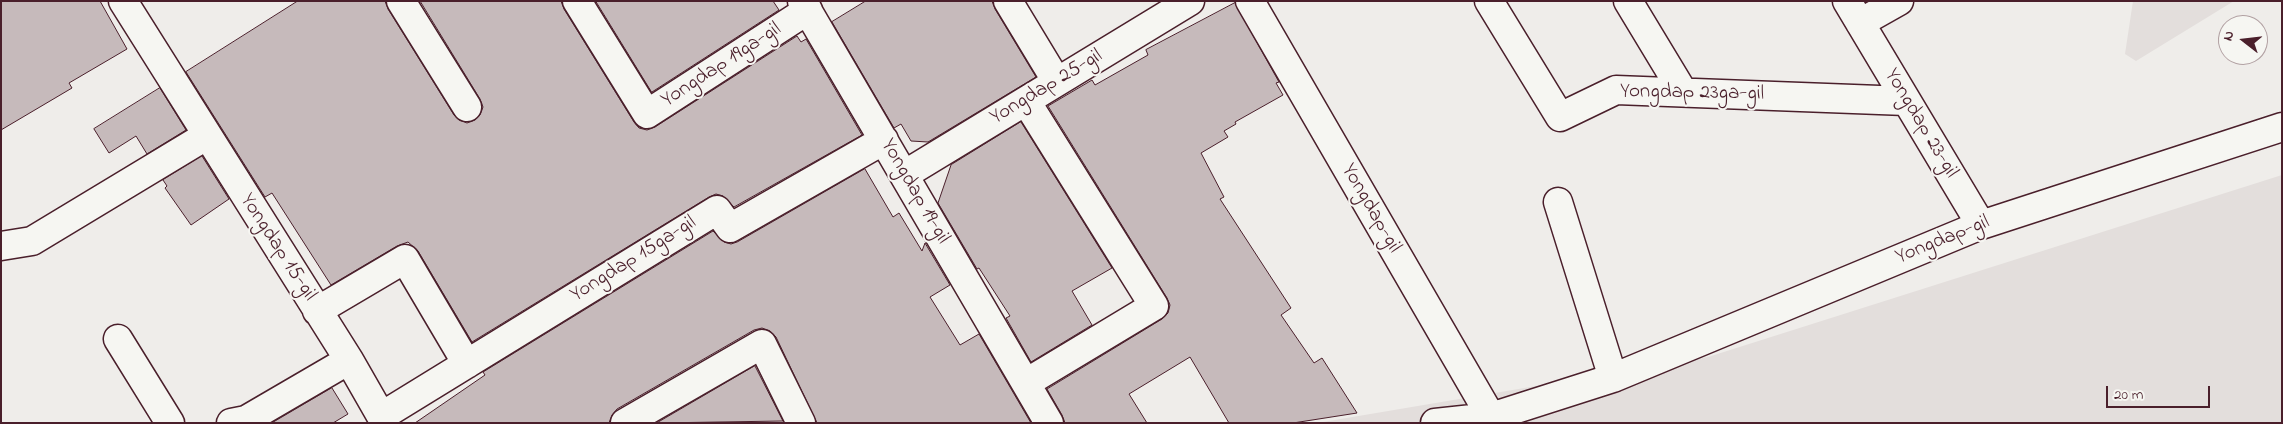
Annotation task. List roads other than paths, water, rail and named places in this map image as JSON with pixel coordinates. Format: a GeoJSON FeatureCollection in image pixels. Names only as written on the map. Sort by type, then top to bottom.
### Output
{"type":"FeatureCollection","features":[{"type":"Feature","properties":{"kind":"street","name":"Yongdap 15-gil"},"geometry":{"type":"LineString","coordinates":[[123,1],[206,136],[349,360],[384,419]]}},
{"type":"Feature","properties":{"kind":"street"},"geometry":{"type":"LineString","coordinates":[[401,1],[467,107]]}},
{"type":"Feature","properties":{"kind":"street","name":"Yongdap 19ga-gil"},"geometry":{"type":"LineString","coordinates":[[577,1],[647,114],[805,6]]}},
{"type":"Feature","properties":{"kind":"street"},"geometry":{"type":"LineString","coordinates":[[1008,1],[1057,82]]}},
{"type":"Feature","properties":{"kind":"street","name":"Yongdap-gil"},"geometry":{"type":"LineString","coordinates":[[1250,1],[1491,416]]}},
{"type":"Feature","properties":{"kind":"street","name":"Yongdap 23ga-gil"},"geometry":{"type":"LineString","coordinates":[[1489,1],[1560,118],[1616,90],[1906,100]]}},
{"type":"Feature","properties":{"kind":"street"},"geometry":{"type":"LineString","coordinates":[[1628,1],[1683,92]]}},
{"type":"Feature","properties":{"kind":"street","name":"Yongdap 23-gil"},"geometry":{"type":"LineString","coordinates":[[1899,1],[1853,12],[1981,225]]}},
{"type":"Feature","properties":{"kind":"street","name":"Yongdap 25-gil"},"geometry":{"type":"LineString","coordinates":[[904,175],[1057,82],[1180,4]]}},
{"type":"Feature","properties":{"kind":"street","name":"Yongdap 19-gil"},"geometry":{"type":"LineString","coordinates":[[805,6],[1049,423]]}},
{"type":"Feature","properties":{"kind":"street"},"geometry":{"type":"LineString","coordinates":[[1026,101],[1154,306],[1026,384]]}},
{"type":"Feature","properties":{"kind":"street","name":"Yongdap-gil"},"geometry":{"type":"LineString","coordinates":[[1435,423],[1491,416],[1613,378],[1981,225],[2282,127]]}},
{"type":"Feature","properties":{"kind":"street"},"geometry":{"type":"LineString","coordinates":[[1,246],[32,241],[206,136]]}},
{"type":"Feature","properties":{"kind":"street","name":"Yongdap 15ga-gil"},"geometry":{"type":"LineString","coordinates":[[384,419],[467,364],[717,210],[730,228],[884,140]]}},
{"type":"Feature","properties":{"kind":"street"},"geometry":{"type":"LineString","coordinates":[[1558,202],[1613,378]]}},
{"type":"Feature","properties":{"kind":"street"},"geometry":{"type":"LineString","coordinates":[[318,311],[405,259],[467,364]]}},
{"type":"Feature","properties":{"kind":"street"},"geometry":{"type":"LineString","coordinates":[[118,338],[170,423]]}},
{"type":"Feature","properties":{"kind":"street"},"geometry":{"type":"LineString","coordinates":[[625,423],[762,344],[801,423]]}},
{"type":"Feature","properties":{"kind":"street"},"geometry":{"type":"LineString","coordinates":[[231,423],[246,420],[349,360]]}}]}
